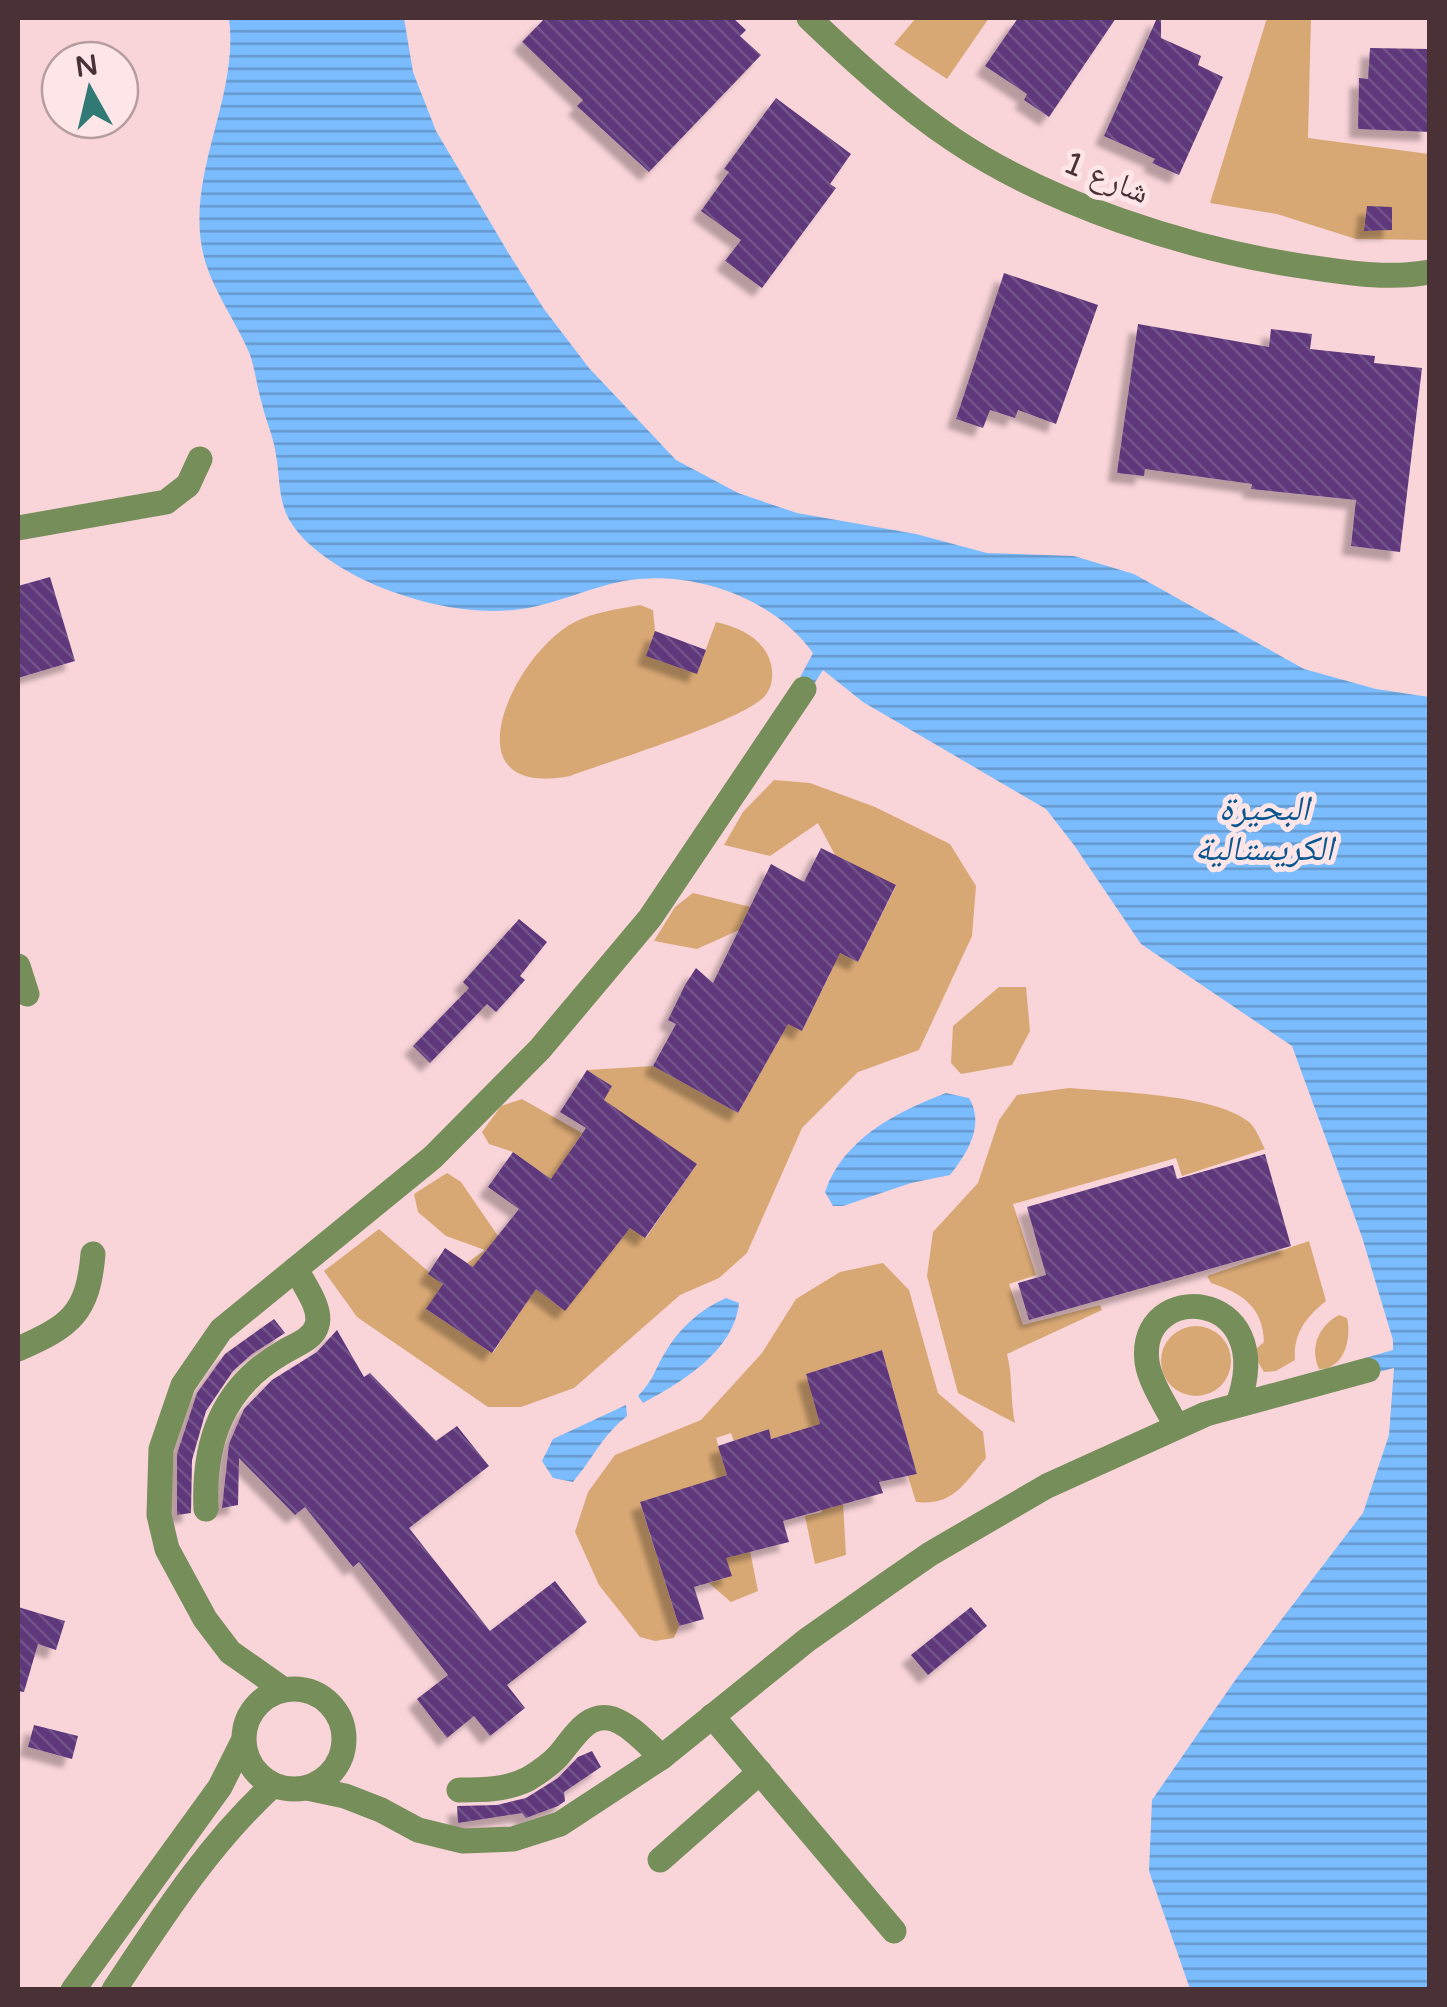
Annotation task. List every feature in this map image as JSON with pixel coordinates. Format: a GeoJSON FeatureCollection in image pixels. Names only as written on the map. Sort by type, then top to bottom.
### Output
{"type":"FeatureCollection","features":[{"type":"Feature","properties":{"kind":"street","name":"شارع 1"},"geometry":{"type":"LineString","coordinates":[[809,18],[908,106],[955,141],[1039,186],[1127,222],[1249,258],[1356,274],[1430,272]]}},
{"type":"Feature","properties":{"kind":"street"},"geometry":{"type":"LineString","coordinates":[[18,528],[166,502],[188,485],[200,459]]}},
{"type":"Feature","properties":{"kind":"street"},"geometry":{"type":"LineString","coordinates":[[284,1690],[230,1652],[205,1619],[167,1549],[158,1515],[162,1448],[183,1385],[221,1330],[434,1157],[540,1049],[650,918],[804,689]]}},
{"type":"Feature","properties":{"kind":"street"},"geometry":{"type":"LineString","coordinates":[[18,966],[27,994]]}},
{"type":"Feature","properties":{"kind":"street"},"geometry":{"type":"LineString","coordinates":[[18,1349],[51,1334],[75,1315],[90,1286],[93,1254]]}},
{"type":"Feature","properties":{"kind":"street"},"geometry":{"type":"LineString","coordinates":[[206,1509],[209,1448],[226,1404],[256,1369],[306,1339],[318,1322],[318,1312],[296,1270]]}},
{"type":"Feature","properties":{"kind":"street"},"geometry":{"type":"LineString","coordinates":[[1176,1426],[1148,1366],[1147,1348],[1152,1331],[1163,1317],[1179,1308],[1196,1305],[1229,1318],[1246,1359],[1246,1382],[1238,1404]]}},
{"type":"Feature","properties":{"kind":"street"},"geometry":{"type":"LineString","coordinates":[[243,1741],[247,1759],[273,1785],[307,1788],[381,1810],[440,1837],[463,1841],[512,1839],[560,1824],[662,1757],[807,1640],[930,1554],[1047,1486],[1176,1426],[1238,1404],[1368,1370]]}},
{"type":"Feature","properties":{"kind":"street"},"geometry":{"type":"LineString","coordinates":[[230,1652],[250,1716]]}},
{"type":"Feature","properties":{"kind":"street"},"geometry":{"type":"LineString","coordinates":[[74,1990],[220,1787],[243,1741],[250,1716],[267,1696],[284,1690],[302,1690],[318,1696],[332,1707],[341,1722],[342,1757],[322,1781],[307,1788]]}},
{"type":"Feature","properties":{"kind":"street"},"geometry":{"type":"LineString","coordinates":[[712,1716],[894,1931]]}},
{"type":"Feature","properties":{"kind":"street"},"geometry":{"type":"LineString","coordinates":[[459,1790],[494,1790],[527,1779],[555,1760],[586,1724],[597,1718],[610,1718],[622,1724],[662,1757]]}},
{"type":"Feature","properties":{"kind":"street"},"geometry":{"type":"LineString","coordinates":[[342,1757],[358,1786],[381,1810]]}},
{"type":"Feature","properties":{"kind":"street"},"geometry":{"type":"LineString","coordinates":[[660,1860],[760,1772]]}},
{"type":"Feature","properties":{"kind":"street"},"geometry":{"type":"LineString","coordinates":[[114,1990],[211,1848],[273,1785]]}},
{"type":"Feature","properties":{"kind":"shaded area"},"geometry":{"type":"Polygon","coordinates":[[[916,18],[989,18],[947,79],[894,44],[916,18]]]}},
{"type":"Feature","properties":{"kind":"shaded area"},"geometry":{"type":"Polygon","coordinates":[[[1267,18],[1311,18],[1308,138],[1429,154],[1429,240],[1356,239],[1277,214],[1210,203],[1267,18]]]}},
{"type":"Feature","properties":{"kind":"shaded area"},"geometry":{"type":"Polygon","coordinates":[[[640,605],[653,610],[655,631],[697,673],[716,622],[748,634],[761,645],[770,661],[772,680],[767,693],[729,718],[570,776],[532,778],[510,767],[500,747],[502,721],[529,664],[550,640],[573,623],[640,605]]]}},
{"type":"Feature","properties":{"kind":"shaded area"},"geometry":{"type":"Polygon","coordinates":[[[774,780],[810,783],[875,807],[950,844],[976,886],[972,936],[919,1050],[858,1072],[802,1128],[747,1253],[719,1278],[680,1295],[574,1388],[521,1407],[488,1407],[357,1317],[324,1271],[379,1229],[443,1284],[427,1310],[493,1353],[526,1303],[467,1263],[485,1250],[446,1236],[418,1212],[414,1194],[447,1173],[461,1182],[498,1236],[487,1251],[565,1311],[544,1174],[513,1152],[489,1144],[482,1132],[501,1106],[522,1099],[582,1133],[570,1151],[578,1157],[562,1181],[646,1238],[697,1164],[592,1119],[612,1086],[587,1070],[653,1066],[738,1113],[780,1038],[722,990],[802,1031],[830,974],[739,930],[697,949],[654,941],[675,907],[693,893],[787,916],[783,925],[858,962],[896,886],[835,855],[818,823],[770,856],[724,845],[743,812],[774,780]]]}},
{"type":"Feature","properties":{"kind":"shaded area"},"geometry":{"type":"Polygon","coordinates":[[[999,987],[1026,987],[1030,1031],[1012,1065],[961,1074],[951,1063],[953,1026],[999,987]]]}},
{"type":"Feature","properties":{"kind":"shaded area"},"geometry":{"type":"Polygon","coordinates":[[[1069,1088],[1163,1096],[1213,1105],[1249,1122],[1265,1149],[1182,1176],[1176,1158],[1013,1204],[1036,1275],[1009,1284],[1023,1325],[1100,1305],[1102,1310],[1007,1354],[1015,1423],[958,1393],[927,1276],[933,1232],[978,1183],[999,1120],[1017,1095],[1069,1088]]]}},
{"type":"Feature","properties":{"kind":"shaded area"},"geometry":{"type":"Polygon","coordinates":[[[1309,1241],[1326,1301],[1302,1327],[1295,1360],[1276,1371],[1264,1372],[1255,1357],[1264,1342],[1260,1319],[1249,1303],[1211,1283],[1207,1276],[1309,1241]]]}},
{"type":"Feature","properties":{"kind":"shaded area"},"geometry":{"type":"Polygon","coordinates":[[[883,1263],[909,1290],[938,1393],[983,1432],[986,1458],[949,1497],[916,1502],[908,1476],[917,1474],[882,1350],[807,1374],[843,1503],[846,1555],[815,1564],[805,1516],[822,1512],[798,1431],[771,1439],[768,1429],[734,1441],[731,1433],[716,1438],[758,1591],[731,1602],[709,1583],[731,1576],[640,1503],[679,1626],[674,1638],[655,1641],[640,1637],[599,1585],[575,1532],[588,1492],[615,1455],[701,1420],[762,1353],[796,1299],[840,1272],[883,1263]]]}},
{"type":"Feature","properties":{"kind":"shaded area"},"geometry":{"type":"Polygon","coordinates":[[[1339,1315],[1347,1318],[1347,1343],[1335,1364],[1319,1369],[1315,1353],[1318,1338],[1339,1315]]]}},
{"type":"Feature","properties":{"kind":"shaded area"},"geometry":{"type":"Polygon","coordinates":[[[1196,1326],[1221,1336],[1231,1361],[1221,1386],[1196,1396],[1171,1386],[1161,1361],[1171,1336],[1196,1326]]]}},
{"type":"Feature","properties":{"kind":"water","name":"البحيرة الكريستالية"},"geometry":{"type":"Polygon","coordinates":[[[229,18],[404,18],[413,72],[436,131],[509,254],[589,368],[676,460],[738,493],[797,513],[916,534],[987,553],[1074,556],[1134,574],[1304,669],[1376,689],[1429,697],[1429,1989],[1190,1989],[1149,1871],[1152,1800],[1236,1679],[1363,1513],[1389,1435],[1394,1368],[1371,1374],[1365,1358],[1393,1350],[1393,1340],[1362,1237],[1292,1046],[1141,944],[1046,809],[863,702],[823,670],[809,692],[796,685],[813,653],[776,616],[753,602],[703,584],[650,578],[610,584],[528,608],[455,608],[396,593],[360,578],[312,547],[290,521],[283,505],[275,449],[251,358],[210,275],[200,233],[205,172],[226,80],[229,18]]]}},
{"type":"Feature","properties":{"kind":"water"},"geometry":{"type":"Polygon","coordinates":[[[946,1093],[969,1098],[975,1118],[968,1148],[950,1175],[833,1206],[825,1192],[833,1173],[858,1142],[890,1119],[946,1093]]]}},
{"type":"Feature","properties":{"kind":"water"},"geometry":{"type":"Polygon","coordinates":[[[726,1298],[739,1303],[735,1320],[717,1350],[689,1375],[643,1403],[638,1396],[675,1337],[707,1308],[726,1298]]]}},
{"type":"Feature","properties":{"kind":"water"},"geometry":{"type":"Polygon","coordinates":[[[626,1405],[627,1416],[573,1482],[553,1478],[542,1461],[553,1439],[626,1405]]]}},
{"type":"Feature","properties":{"kind":"building"},"geometry":{"type":"Polygon","coordinates":[[[545,18],[733,18],[746,30],[740,36],[761,55],[649,172],[577,106],[583,100],[522,42],[545,18]]]}},
{"type":"Feature","properties":{"kind":"building"},"geometry":{"type":"Polygon","coordinates":[[[1018,18],[1116,18],[1049,117],[1024,100],[1027,94],[985,66],[1018,18]]]}},
{"type":"Feature","properties":{"kind":"building"},"geometry":{"type":"Polygon","coordinates":[[[1157,18],[1161,18],[1161,38],[1201,56],[1198,65],[1223,77],[1179,175],[1152,163],[1155,159],[1104,136],[1157,18]]]}},
{"type":"Feature","properties":{"kind":"building"},"geometry":{"type":"Polygon","coordinates":[[[1370,48],[1430,49],[1430,132],[1358,129],[1359,78],[1368,79],[1370,48]]]}},
{"type":"Feature","properties":{"kind":"building"},"geometry":{"type":"Polygon","coordinates":[[[776,98],[851,154],[830,184],[836,188],[762,288],[725,261],[741,240],[701,211],[729,172],[724,169],[776,98]]]}},
{"type":"Feature","properties":{"kind":"building"},"geometry":{"type":"Polygon","coordinates":[[[1367,206],[1392,207],[1392,230],[1364,231],[1367,206]]]}},
{"type":"Feature","properties":{"kind":"building"},"geometry":{"type":"Polygon","coordinates":[[[1004,273],[1098,305],[1056,424],[1018,410],[1015,418],[990,410],[983,428],[956,419],[1004,273]]]}},
{"type":"Feature","properties":{"kind":"building"},"geometry":{"type":"Polygon","coordinates":[[[1138,324],[1269,347],[1271,329],[1312,334],[1310,349],[1375,356],[1374,363],[1422,368],[1400,552],[1351,546],[1356,500],[1251,489],[1252,484],[1145,469],[1144,476],[1117,473],[1138,324]]]}},
{"type":"Feature","properties":{"kind":"building"},"geometry":{"type":"Polygon","coordinates":[[[50,577],[75,661],[18,678],[18,586],[50,577]]]}},
{"type":"Feature","properties":{"kind":"building"},"geometry":{"type":"Polygon","coordinates":[[[655,631],[706,650],[697,674],[646,656],[655,631]]]}},
{"type":"Feature","properties":{"kind":"building"},"geometry":{"type":"Polygon","coordinates":[[[821,848],[896,885],[858,962],[840,953],[802,1031],[788,1024],[738,1113],[653,1066],[676,1024],[668,1020],[685,985],[696,968],[713,983],[771,864],[804,882],[821,848]]]}},
{"type":"Feature","properties":{"kind":"building"},"geometry":{"type":"Polygon","coordinates":[[[519,919],[547,942],[520,976],[525,980],[496,1012],[487,1004],[430,1063],[413,1046],[469,988],[463,982],[519,919]]]}},
{"type":"Feature","properties":{"kind":"building"},"geometry":{"type":"Polygon","coordinates":[[[587,1070],[612,1086],[604,1100],[697,1164],[645,1238],[630,1228],[565,1311],[536,1289],[492,1353],[426,1309],[443,1284],[428,1274],[445,1248],[473,1267],[519,1209],[488,1187],[513,1152],[551,1179],[586,1128],[560,1112],[587,1070]]]}},
{"type":"Feature","properties":{"kind":"building"},"geometry":{"type":"Polygon","coordinates":[[[1265,1154],[1291,1246],[1029,1320],[1018,1283],[1046,1275],[1027,1207],[1173,1165],[1177,1179],[1265,1154]]]}},
{"type":"Feature","properties":{"kind":"building"},"geometry":{"type":"Polygon","coordinates":[[[274,1319],[285,1333],[233,1371],[206,1411],[192,1460],[191,1513],[177,1515],[177,1454],[197,1393],[225,1354],[274,1319]]]}},
{"type":"Feature","properties":{"kind":"building"},"geometry":{"type":"Polygon","coordinates":[[[337,1330],[364,1377],[370,1373],[436,1441],[457,1426],[489,1466],[409,1528],[490,1631],[555,1581],[587,1622],[507,1685],[525,1708],[490,1736],[474,1716],[447,1738],[417,1699],[448,1675],[359,1562],[353,1567],[305,1507],[295,1515],[239,1458],[238,1505],[222,1508],[229,1444],[244,1409],[272,1380],[317,1352],[337,1330]]]}},
{"type":"Feature","properties":{"kind":"building"},"geometry":{"type":"Polygon","coordinates":[[[882,1350],[917,1474],[879,1482],[883,1493],[783,1521],[789,1542],[726,1558],[732,1576],[694,1587],[704,1619],[679,1626],[640,1502],[727,1475],[718,1446],[769,1429],[771,1439],[820,1424],[806,1374],[882,1350]]]}},
{"type":"Feature","properties":{"kind":"building"},"geometry":{"type":"Polygon","coordinates":[[[18,1607],[65,1621],[56,1650],[38,1644],[24,1692],[18,1691],[18,1607]]]}},
{"type":"Feature","properties":{"kind":"building"},"geometry":{"type":"Polygon","coordinates":[[[971,1607],[987,1626],[928,1675],[911,1655],[971,1607]]]}},
{"type":"Feature","properties":{"kind":"building"},"geometry":{"type":"Polygon","coordinates":[[[34,1725],[78,1736],[72,1759],[28,1747],[34,1725]]]}},
{"type":"Feature","properties":{"kind":"building"},"geometry":{"type":"Polygon","coordinates":[[[592,1751],[601,1767],[564,1792],[565,1801],[558,1806],[526,1818],[522,1813],[458,1823],[457,1806],[497,1805],[526,1798],[558,1778],[578,1757],[592,1751]]]}}]}
